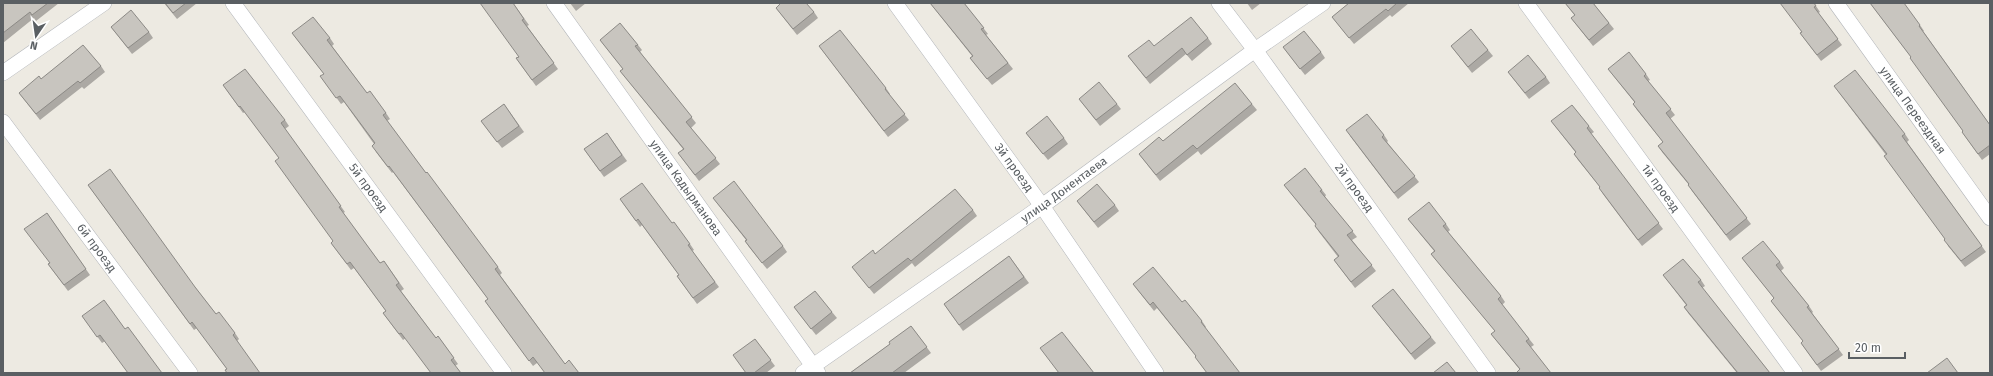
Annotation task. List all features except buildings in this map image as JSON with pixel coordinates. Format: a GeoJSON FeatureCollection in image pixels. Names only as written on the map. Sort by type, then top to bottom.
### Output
{"type":"FeatureCollection","features":[{"type":"Feature","properties":{"kind":"street"},"geometry":{"type":"LineString","coordinates":[[3,73],[104,3]]}},
{"type":"Feature","properties":{"kind":"street","name":"5й проезд"},"geometry":{"type":"LineString","coordinates":[[233,3],[504,373]]}},
{"type":"Feature","properties":{"kind":"street","name":"улица Кадырманова"},"geometry":{"type":"LineString","coordinates":[[554,3],[812,371]]}},
{"type":"Feature","properties":{"kind":"street","name":"3й проезд"},"geometry":{"type":"LineString","coordinates":[[895,3],[1042,206],[1156,373]]}},
{"type":"Feature","properties":{"kind":"street","name":"2й проезд"},"geometry":{"type":"LineString","coordinates":[[1219,3],[1255,50],[1488,373]]}},
{"type":"Feature","properties":{"kind":"street","name":"улица Донентаева"},"geometry":{"type":"LineString","coordinates":[[812,371],[1042,206],[1255,50],[1323,3]]}},
{"type":"Feature","properties":{"kind":"street","name":"1й проезд"},"geometry":{"type":"LineString","coordinates":[[1526,3],[1795,373]]}},
{"type":"Feature","properties":{"kind":"street","name":"улица Переездная"},"geometry":{"type":"LineString","coordinates":[[1836,3],[1990,218]]}},
{"type":"Feature","properties":{"kind":"street","name":"6й проезд"},"geometry":{"type":"LineString","coordinates":[[3,122],[190,373]]}}]}
